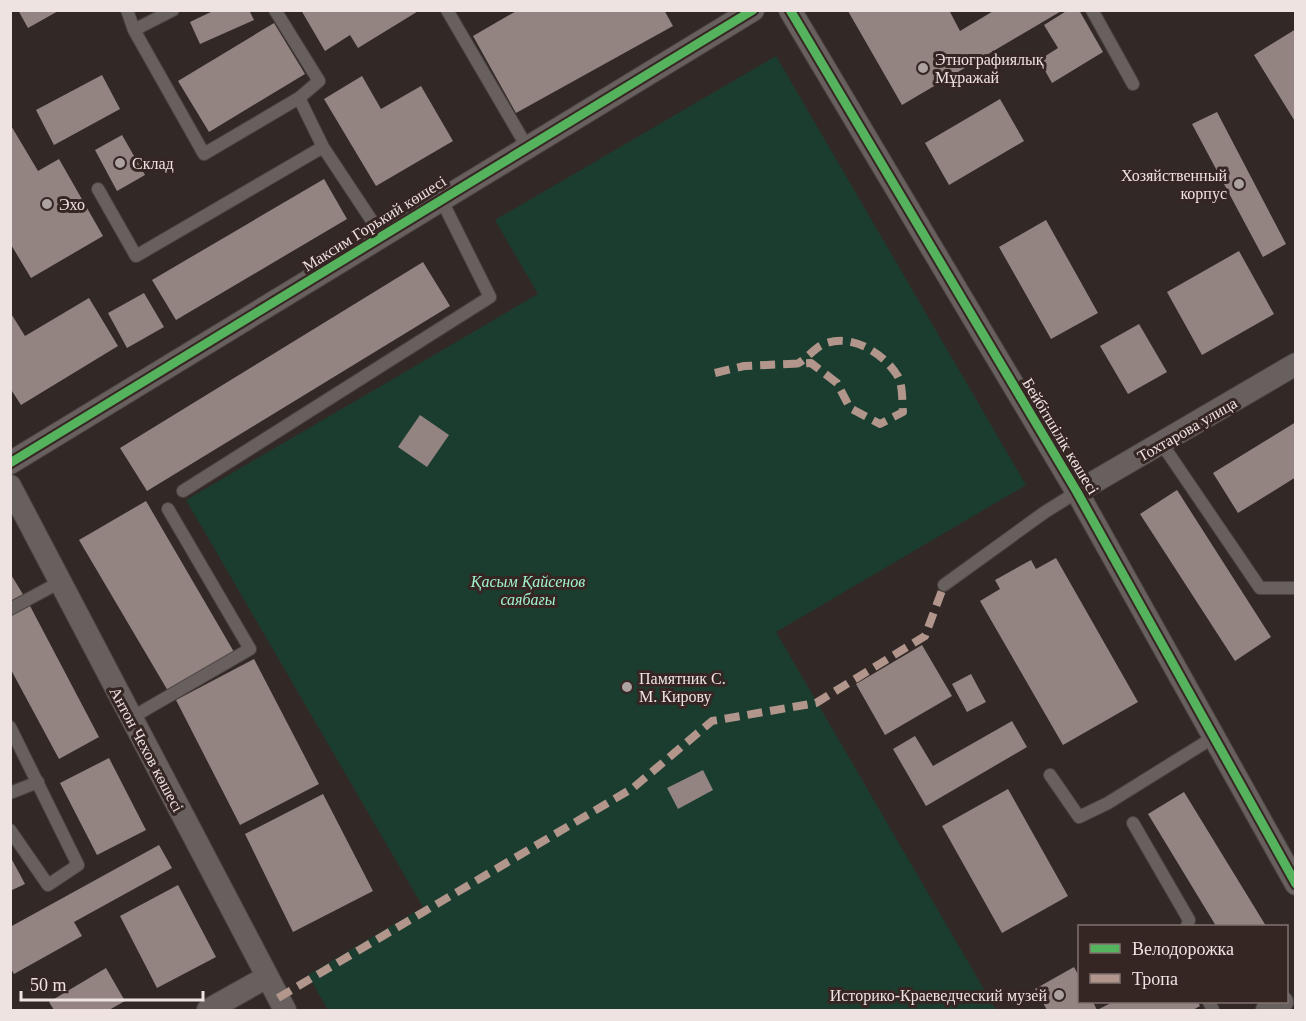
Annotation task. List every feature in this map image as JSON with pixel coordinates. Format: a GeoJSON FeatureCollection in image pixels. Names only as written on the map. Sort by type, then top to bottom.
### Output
{"type":"FeatureCollection","features":[{"type":"Feature","properties":{"kind":"street","name":"Максим Горький көшесі"},"geometry":{"type":"LineString","coordinates":[[10,462],[753,10]]}},
{"type":"Feature","properties":{"kind":"street","name":"Бейбітшілік көшесі"},"geometry":{"type":"LineString","coordinates":[[789,10],[1077,492],[1296,884]]}},
{"type":"Feature","properties":{"kind":"street","name":"Тохтарова улица"},"geometry":{"type":"LineString","coordinates":[[1077,492],[1296,364]]}},
{"type":"Feature","properties":{"kind":"street","name":"Антон Чехов көшесі"},"geometry":{"type":"LineString","coordinates":[[10,486],[285,1011]]}},
{"type":"Feature","properties":{"kind":"street"},"geometry":{"type":"LineString","coordinates":[[208,1011],[267,977]]}},
{"type":"Feature","properties":{"kind":"street"},"geometry":{"type":"LineString","coordinates":[[1267,1011],[1280,1003]]}},
{"type":"Feature","properties":{"kind":"lane"},"geometry":{"type":"LineString","coordinates":[[127,10],[135,30],[204,154],[299,98],[319,81],[275,10]]}},
{"type":"Feature","properties":{"kind":"lane"},"geometry":{"type":"LineString","coordinates":[[135,30],[173,10]]}},
{"type":"Feature","properties":{"kind":"lane"},"geometry":{"type":"LineString","coordinates":[[447,10],[527,147]]}},
{"type":"Feature","properties":{"kind":"lane"},"geometry":{"type":"LineString","coordinates":[[1092,10],[1133,84]]}},
{"type":"Feature","properties":{"kind":"lane"},"geometry":{"type":"LineString","coordinates":[[299,98],[323,147],[382,236]]}},
{"type":"Feature","properties":{"kind":"lane"},"geometry":{"type":"LineString","coordinates":[[98,189],[136,256],[323,147]]}},
{"type":"Feature","properties":{"kind":"lane"},"geometry":{"type":"LineString","coordinates":[[183,490],[490,297],[441,199]]}},
{"type":"Feature","properties":{"kind":"lane"},"geometry":{"type":"LineString","coordinates":[[1162,444],[1260,588],[1296,588]]}},
{"type":"Feature","properties":{"kind":"lane"},"geometry":{"type":"LineString","coordinates":[[944,585],[1045,512],[1077,492]]}},
{"type":"Feature","properties":{"kind":"lane"},"geometry":{"type":"LineString","coordinates":[[131,718],[250,649],[168,509]]}},
{"type":"Feature","properties":{"kind":"lane"},"geometry":{"type":"LineString","coordinates":[[10,609],[60,582]]}},
{"type":"Feature","properties":{"kind":"lane"},"geometry":{"type":"LineString","coordinates":[[10,727],[78,865],[48,885],[10,830]]}},
{"type":"Feature","properties":{"kind":"lane"},"geometry":{"type":"LineString","coordinates":[[1050,775],[1079,818],[1108,803],[1214,737]]}},
{"type":"Feature","properties":{"kind":"lane"},"geometry":{"type":"LineString","coordinates":[[10,793],[38,782]]}},
{"type":"Feature","properties":{"kind":"lane"},"geometry":{"type":"LineString","coordinates":[[1133,823],[1189,920],[1188,925]]}},
{"type":"Feature","properties":{"kind":"green space","name":"Қасым Қайсенов саябағы"},"geometry":{"type":"Polygon","coordinates":[[[776,56],[1026,485],[776,632],[996,1010],[328,1010],[308,975],[423,907],[186,500],[538,294],[495,220],[776,56]]]}},
{"type":"Feature","properties":{"kind":"building"},"geometry":{"type":"Polygon","coordinates":[[[18,10],[60,10],[28,28],[18,10]]]}},
{"type":"Feature","properties":{"kind":"building"},"geometry":{"type":"Polygon","coordinates":[[[215,10],[249,10],[254,20],[200,44],[190,22],[215,10]]]}},
{"type":"Feature","properties":{"kind":"building"},"geometry":{"type":"Polygon","coordinates":[[[301,10],[420,10],[358,48],[350,35],[325,51],[301,10]]]}},
{"type":"Feature","properties":{"kind":"building"},"geometry":{"type":"Polygon","coordinates":[[[518,10],[664,10],[673,26],[516,113],[473,36],[518,10]]]}},
{"type":"Feature","properties":{"kind":"building","name":"Этнографиялық Мұражай"},"geometry":{"type":"Polygon","coordinates":[[[949,10],[960,31],[995,10],[1063,10],[902,105],[848,11],[949,10]]]}},
{"type":"Feature","properties":{"kind":"building"},"geometry":{"type":"Polygon","coordinates":[[[1068,10],[1079,10],[1103,52],[1052,83],[1039,60],[1058,48],[1044,25],[1068,10]]]}},
{"type":"Feature","properties":{"kind":"building"},"geometry":{"type":"Polygon","coordinates":[[[274,23],[305,74],[209,132],[178,81],[274,23]]]}},
{"type":"Feature","properties":{"kind":"building"},"geometry":{"type":"Polygon","coordinates":[[[1296,29],[1296,123],[1254,55],[1296,29]]]}},
{"type":"Feature","properties":{"kind":"building"},"geometry":{"type":"Polygon","coordinates":[[[102,75],[120,109],[54,145],[36,110],[102,75]]]}},
{"type":"Feature","properties":{"kind":"building"},"geometry":{"type":"Polygon","coordinates":[[[362,76],[381,109],[421,86],[453,141],[376,186],[324,99],[362,76]]]}},
{"type":"Feature","properties":{"kind":"building"},"geometry":{"type":"Polygon","coordinates":[[[1000,99],[1024,141],[949,185],[925,143],[1000,99]]]}},
{"type":"Feature","properties":{"kind":"building","name":"Хозяйственный корпус"},"geometry":{"type":"Polygon","coordinates":[[[1217,112],[1286,244],[1263,257],[1192,124],[1217,112]]]}},
{"type":"Feature","properties":{"kind":"building","name":"Эхо"},"geometry":{"type":"Polygon","coordinates":[[[10,124],[38,171],[59,159],[103,236],[31,278],[10,243],[10,124]]]}},
{"type":"Feature","properties":{"kind":"building","name":"Склад"},"geometry":{"type":"Polygon","coordinates":[[[122,135],[145,175],[117,191],[95,150],[122,135]]]}},
{"type":"Feature","properties":{"kind":"building"},"geometry":{"type":"Polygon","coordinates":[[[324,179],[347,219],[176,320],[152,280],[324,179]]]}},
{"type":"Feature","properties":{"kind":"building"},"geometry":{"type":"Polygon","coordinates":[[[1046,220],[1098,313],[1051,339],[999,247],[1046,220]]]}},
{"type":"Feature","properties":{"kind":"building"},"geometry":{"type":"Polygon","coordinates":[[[1239,251],[1274,314],[1202,355],[1167,292],[1239,251]]]}},
{"type":"Feature","properties":{"kind":"building"},"geometry":{"type":"Polygon","coordinates":[[[423,262],[450,306],[147,491],[120,448],[423,262]]]}},
{"type":"Feature","properties":{"kind":"building"},"geometry":{"type":"Polygon","coordinates":[[[144,293],[164,327],[127,348],[108,313],[144,293]]]}},
{"type":"Feature","properties":{"kind":"building"},"geometry":{"type":"Polygon","coordinates":[[[89,298],[118,346],[21,405],[10,388],[10,312],[25,336],[89,298]]]}},
{"type":"Feature","properties":{"kind":"building"},"geometry":{"type":"Polygon","coordinates":[[[1139,324],[1167,372],[1128,394],[1100,346],[1139,324]]]}},
{"type":"Feature","properties":{"kind":"building"},"geometry":{"type":"Polygon","coordinates":[[[420,415],[449,435],[427,467],[398,447],[420,415]]]}},
{"type":"Feature","properties":{"kind":"building"},"geometry":{"type":"Polygon","coordinates":[[[1296,422],[1296,477],[1238,513],[1213,473],[1296,422]]]}},
{"type":"Feature","properties":{"kind":"building"},"geometry":{"type":"Polygon","coordinates":[[[1177,490],[1271,637],[1235,661],[1140,514],[1177,490]]]}},
{"type":"Feature","properties":{"kind":"building"},"geometry":{"type":"Polygon","coordinates":[[[146,501],[234,652],[168,691],[79,540],[146,501]]]}},
{"type":"Feature","properties":{"kind":"building"},"geometry":{"type":"Polygon","coordinates":[[[1056,558],[1138,702],[1063,745],[980,601],[1000,589],[995,580],[1031,560],[1036,569],[1056,558]]]}},
{"type":"Feature","properties":{"kind":"building"},"geometry":{"type":"Polygon","coordinates":[[[10,573],[24,596],[10,604],[10,573]]]}},
{"type":"Feature","properties":{"kind":"building"},"geometry":{"type":"Polygon","coordinates":[[[29,604],[99,737],[59,759],[10,668],[10,614],[29,604]]]}},
{"type":"Feature","properties":{"kind":"building"},"geometry":{"type":"Polygon","coordinates":[[[922,645],[952,696],[885,735],[856,684],[922,645]]]}},
{"type":"Feature","properties":{"kind":"building"},"geometry":{"type":"Polygon","coordinates":[[[254,659],[319,784],[240,825],[176,700],[254,659]]]}},
{"type":"Feature","properties":{"kind":"building"},"geometry":{"type":"Polygon","coordinates":[[[971,674],[986,702],[967,712],[952,684],[971,674]]]}},
{"type":"Feature","properties":{"kind":"building"},"geometry":{"type":"Polygon","coordinates":[[[1012,721],[1027,747],[926,806],[893,749],[915,736],[933,766],[1012,721]]]}},
{"type":"Feature","properties":{"kind":"building"},"geometry":{"type":"Polygon","coordinates":[[[109,758],[146,830],[97,855],[60,783],[109,758]]]}},
{"type":"Feature","properties":{"kind":"building"},"geometry":{"type":"Polygon","coordinates":[[[703,770],[713,790],[678,809],[667,788],[703,770]]]}},
{"type":"Feature","properties":{"kind":"building"},"geometry":{"type":"Polygon","coordinates":[[[1008,789],[1068,896],[1002,933],[942,826],[1008,789]]]}},
{"type":"Feature","properties":{"kind":"building"},"geometry":{"type":"Polygon","coordinates":[[[1184,792],[1265,925],[1215,925],[1148,814],[1184,792]]]}},
{"type":"Feature","properties":{"kind":"building"},"geometry":{"type":"Polygon","coordinates":[[[323,794],[373,891],[293,932],[245,834],[323,794]]]}},
{"type":"Feature","properties":{"kind":"building"},"geometry":{"type":"Polygon","coordinates":[[[159,845],[172,868],[74,922],[82,936],[14,974],[10,967],[10,927],[159,845]]]}},
{"type":"Feature","properties":{"kind":"building"},"geometry":{"type":"Polygon","coordinates":[[[10,856],[25,884],[10,891],[10,856]]]}},
{"type":"Feature","properties":{"kind":"building"},"geometry":{"type":"Polygon","coordinates":[[[178,885],[216,957],[157,988],[120,916],[178,885]]]}},
{"type":"Feature","properties":{"kind":"building","name":"Историко-Краеведческий музей"},"geometry":{"type":"Polygon","coordinates":[[[1074,967],[1078,974],[1078,1003],[1094,1003],[1097,1010],[1047,1010],[1035,989],[1074,967]]]}},
{"type":"Feature","properties":{"kind":"building"},"geometry":{"type":"Polygon","coordinates":[[[106,968],[125,1001],[109,1010],[54,1010],[49,1002],[106,968]]]}},
{"type":"Feature","properties":{"kind":"building"},"geometry":{"type":"Polygon","coordinates":[[[1111,1003],[1198,1003],[1200,1006],[1193,1010],[1097,1010],[1111,1003]]]}},
{"type":"Feature","properties":{"kind":"marked path"},"geometry":{"type":"LineString","coordinates":[[715,373],[744,366],[811,363],[837,383],[850,408],[880,424],[903,412],[899,378],[882,358],[863,346],[852,342],[830,342],[820,346],[803,360],[800,362],[797,364]]}},
{"type":"Feature","properties":{"kind":"marked path"},"geometry":{"type":"LineString","coordinates":[[278,998],[633,788],[712,721],[816,703],[925,636],[944,585]]}},
{"type":"Feature","properties":{"kind":"cycle path"},"geometry":{"type":"LineString","coordinates":[[10,463],[753,10]]}},
{"type":"Feature","properties":{"kind":"cycle path"},"geometry":{"type":"LineString","coordinates":[[790,10],[1077,492],[1296,884]]}},
{"type":"Feature","properties":{"kind":"place","name":"Этнографиялық Мұражай"},"geometry":{"type":"Point","coordinates":[923,68]}},
{"type":"Feature","properties":{"kind":"place","name":"Склад"},"geometry":{"type":"Point","coordinates":[120,163]}},
{"type":"Feature","properties":{"kind":"place","name":"Хозяйственный корпус"},"geometry":{"type":"Point","coordinates":[1239,184]}},
{"type":"Feature","properties":{"kind":"place","name":"Эхо"},"geometry":{"type":"Point","coordinates":[47,204]}},
{"type":"Feature","properties":{"kind":"place","name":"Памятник С. М. Кирову"},"geometry":{"type":"Point","coordinates":[627,687]}},
{"type":"Feature","properties":{"kind":"place","name":"Историко-Краеведческий музей"},"geometry":{"type":"Point","coordinates":[1059,995]}}]}
